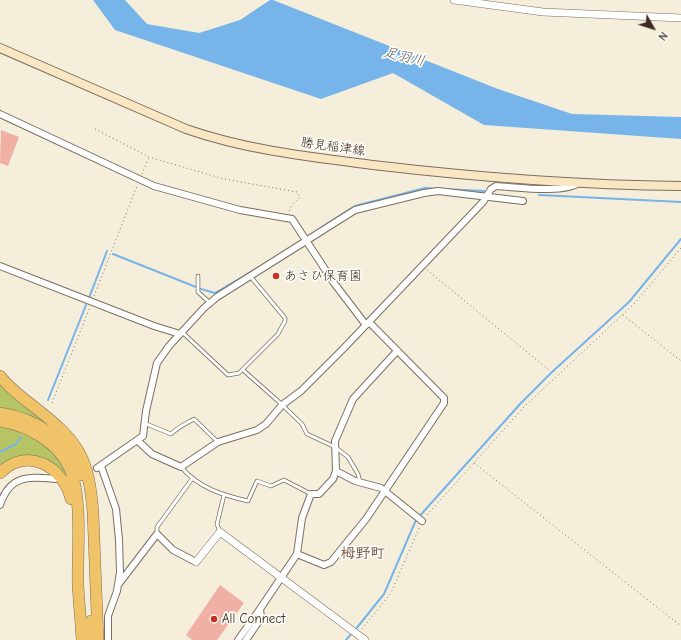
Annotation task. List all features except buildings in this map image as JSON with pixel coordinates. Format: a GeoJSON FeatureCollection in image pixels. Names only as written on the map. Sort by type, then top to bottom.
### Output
{"type":"FeatureCollection","features":[{"type":"Feature","properties":{"kind":"highway"},"geometry":{"type":"LineString","coordinates":[[0,376],[21,397],[66,433],[74,443],[85,466],[92,495],[98,640]]}},
{"type":"Feature","properties":{"kind":"highway"},"geometry":{"type":"LineString","coordinates":[[0,413],[34,423],[52,434],[68,450],[74,460],[84,488],[94,530]]}},
{"type":"Feature","properties":{"kind":"highway"},"geometry":{"type":"LineString","coordinates":[[0,421],[25,428],[41,436],[50,443],[64,460],[73,480],[82,640]]}},
{"type":"Feature","properties":{"kind":"highway"},"geometry":{"type":"LineString","coordinates":[[0,473],[12,464],[23,462],[35,461],[53,468],[67,486],[77,531]]}},
{"type":"Feature","properties":{"kind":"highway"},"geometry":{"type":"LineString","coordinates":[[75,640],[78,584]]}},
{"type":"Feature","properties":{"kind":"highway"},"geometry":{"type":"LineString","coordinates":[[90,640],[95,584]]}},
{"type":"Feature","properties":{"kind":"main road","name":"勝見稲津線"},"geometry":{"type":"LineString","coordinates":[[0,48],[142,111],[211,138],[271,150],[355,163],[432,172],[606,185],[681,186]]}},
{"type":"Feature","properties":{"kind":"street"},"geometry":{"type":"LineString","coordinates":[[454,0],[543,12],[681,18]]}},
{"type":"Feature","properties":{"kind":"street"},"geometry":{"type":"LineString","coordinates":[[0,114],[154,186],[240,210],[292,219],[305,240],[368,324],[444,398],[444,403],[366,519],[331,562],[324,565],[297,554]]}},
{"type":"Feature","properties":{"kind":"street"},"geometry":{"type":"LineString","coordinates":[[138,441],[152,454],[181,467],[218,442],[257,430],[266,424],[282,406],[301,391],[368,324],[486,197],[491,189],[496,186],[562,188],[579,183]]}},
{"type":"Feature","properties":{"kind":"street"},"geometry":{"type":"LineString","coordinates":[[108,640],[108,616],[120,572],[116,509],[99,467],[138,441],[143,436],[153,377],[158,363],[169,346],[181,333],[210,303],[305,240],[355,210],[438,191],[523,201]]}},
{"type":"Feature","properties":{"kind":"street"},"geometry":{"type":"LineString","coordinates":[[0,266],[154,326],[181,333]]}},
{"type":"Feature","properties":{"kind":"street"},"geometry":{"type":"LineString","coordinates":[[238,640],[297,554],[302,518],[311,494],[319,494],[333,479],[336,471],[335,441],[353,398],[397,351]]}},
{"type":"Feature","properties":{"kind":"street"},"geometry":{"type":"LineString","coordinates":[[336,471],[360,482],[385,490],[419,519]]}},
{"type":"Feature","properties":{"kind":"street"},"geometry":{"type":"LineString","coordinates":[[0,505],[8,489],[14,483],[24,478],[57,479]]}},
{"type":"Feature","properties":{"kind":"street"},"geometry":{"type":"LineString","coordinates":[[117,586],[157,534],[173,550],[196,562],[220,532],[365,640]]}},
{"type":"Feature","properties":{"kind":"street"},"geometry":{"type":"LineString","coordinates":[[246,640],[261,618],[260,609]]}},
{"type":"Feature","properties":{"kind":"lane"},"geometry":{"type":"LineString","coordinates":[[198,276],[198,291],[210,303]]}},
{"type":"Feature","properties":{"kind":"lane"},"geometry":{"type":"LineString","coordinates":[[181,333],[228,375],[239,373],[243,370],[253,357],[278,334],[286,321],[250,276]]}},
{"type":"Feature","properties":{"kind":"lane"},"geometry":{"type":"LineString","coordinates":[[243,370],[302,424],[307,434],[335,447],[348,457],[358,474],[360,482]]}},
{"type":"Feature","properties":{"kind":"lane"},"geometry":{"type":"LineString","coordinates":[[144,423],[171,434],[179,426],[183,426],[194,419],[218,442]]}},
{"type":"Feature","properties":{"kind":"lane"},"geometry":{"type":"LineString","coordinates":[[181,467],[199,484],[224,495],[248,501],[257,480],[271,486],[284,480],[311,494]]}},
{"type":"Feature","properties":{"kind":"lane"},"geometry":{"type":"LineString","coordinates":[[157,534],[157,527],[192,479]]}},
{"type":"Feature","properties":{"kind":"lane"},"geometry":{"type":"LineString","coordinates":[[220,532],[217,524],[224,495]]}},
{"type":"Feature","properties":{"kind":"path"},"geometry":{"type":"LineString","coordinates":[[95,129],[149,156],[224,179],[297,192],[300,197],[289,210],[292,219]]}},
{"type":"Feature","properties":{"kind":"path"},"geometry":{"type":"LineString","coordinates":[[52,403],[149,156]]}},
{"type":"Feature","properties":{"kind":"path"},"geometry":{"type":"LineString","coordinates":[[355,632],[390,593],[412,546],[419,519],[524,407],[645,293],[681,248]]}},
{"type":"Feature","properties":{"kind":"path"},"geometry":{"type":"LineString","coordinates":[[422,266],[549,370]]}},
{"type":"Feature","properties":{"kind":"path"},"geometry":{"type":"LineString","coordinates":[[623,315],[681,361]]}},
{"type":"Feature","properties":{"kind":"path"},"geometry":{"type":"LineString","coordinates":[[474,462],[681,626]]}},
{"type":"Feature","properties":{"kind":"green space"},"geometry":{"type":"Polygon","coordinates":[[[0,381],[58,429],[0,410],[0,381]]]}},
{"type":"Feature","properties":{"kind":"green space"},"geometry":{"type":"Polygon","coordinates":[[[0,426],[38,437],[59,457],[72,483],[51,462],[0,469],[0,426]]]}},
{"type":"Feature","properties":{"kind":"water","name":"足羽川"},"geometry":{"type":"Polygon","coordinates":[[[93,0],[125,0],[147,24],[199,33],[240,20],[270,0],[273,0],[498,89],[572,114],[681,117],[681,139],[484,125],[393,73],[321,99],[115,30],[93,0]]]}},
{"type":"Feature","properties":{"kind":"waterway"},"geometry":{"type":"LineString","coordinates":[[322,227],[355,206],[425,188],[484,191]]}},
{"type":"Feature","properties":{"kind":"waterway"},"geometry":{"type":"LineString","coordinates":[[539,195],[681,202]]}},
{"type":"Feature","properties":{"kind":"waterway"},"geometry":{"type":"LineString","coordinates":[[355,630],[384,594],[416,520],[521,403],[552,372],[629,302],[681,239]]}},
{"type":"Feature","properties":{"kind":"waterway"},"geometry":{"type":"LineString","coordinates":[[89,298],[107,251]]}},
{"type":"Feature","properties":{"kind":"waterway"},"geometry":{"type":"LineString","coordinates":[[113,254],[201,289],[215,293],[256,269]]}},
{"type":"Feature","properties":{"kind":"waterway"},"geometry":{"type":"LineString","coordinates":[[48,400],[86,305]]}},
{"type":"Feature","properties":{"kind":"waterway"},"geometry":{"type":"LineString","coordinates":[[0,452],[16,444],[21,437]]}},
{"type":"Feature","properties":{"kind":"waterway"},"geometry":{"type":"LineString","coordinates":[[346,640],[352,633]]}},
{"type":"Feature","properties":{"kind":"place","name":"あさひ保育園"},"geometry":{"type":"Point","coordinates":[276,276]}},
{"type":"Feature","properties":{"kind":"place","name":"All Connect"},"geometry":{"type":"Point","coordinates":[214,619]}},
{"type":"Feature","properties":{"kind":"district","name":"栂野町"},"geometry":{"type":"Point","coordinates":[363,554]}}]}
